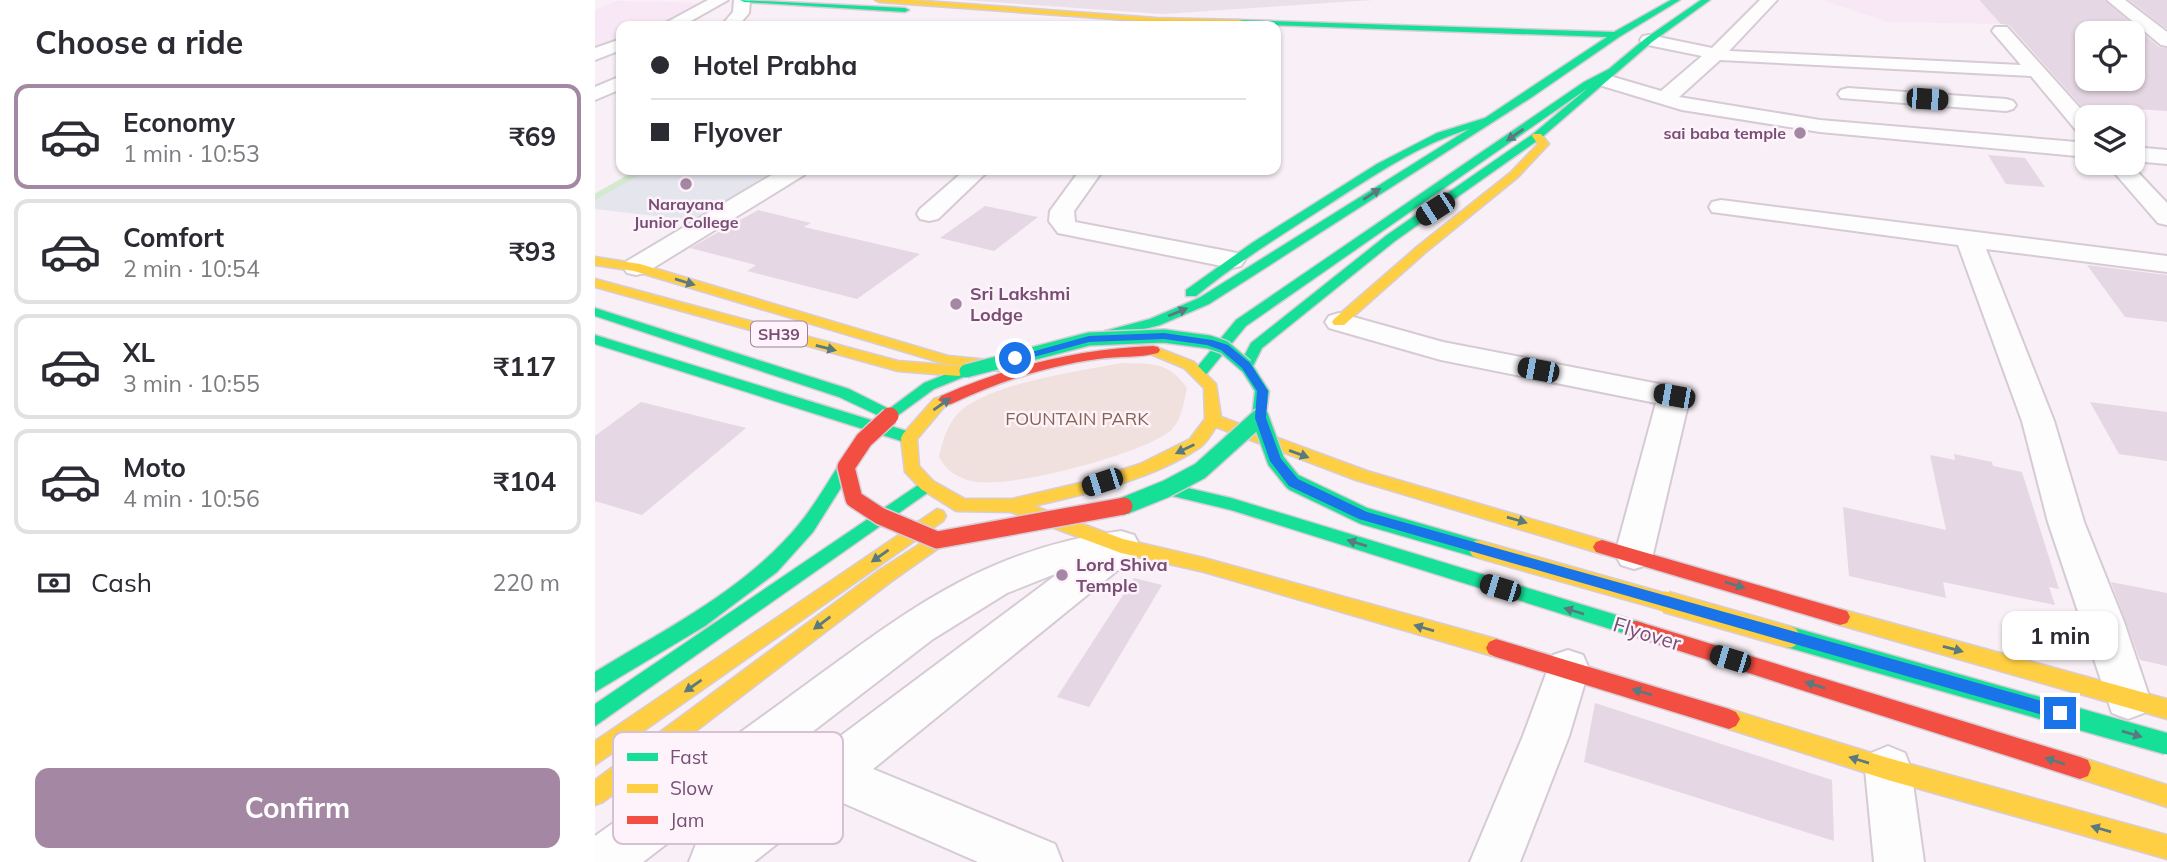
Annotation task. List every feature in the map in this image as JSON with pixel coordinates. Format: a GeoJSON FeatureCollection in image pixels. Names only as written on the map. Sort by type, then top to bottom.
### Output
{"type":"FeatureCollection","features":[{"type":"Feature","properties":{"kind":"street"},"geometry":{"type":"LineString","coordinates":[[679,21],[720,0]]}},
{"type":"Feature","properties":{"kind":"street"},"geometry":{"type":"LineString","coordinates":[[734,21],[741,13],[743,0],[833,6],[878,0],[1156,20],[1220,21]]}},
{"type":"Feature","properties":{"kind":"street"},"geometry":{"type":"LineString","coordinates":[[595,683],[714,607],[781,556],[812,521],[864,440],[929,386],[966,371],[1155,321],[1204,301],[1578,63],[1610,39],[1676,0]]}},
{"type":"Feature","properties":{"kind":"street"},"geometry":{"type":"LineString","coordinates":[[1089,339],[1164,336],[1209,342],[1224,347],[1246,366],[1256,346],[1289,319],[1391,238],[1537,136],[1649,40],[1706,0]]}},
{"type":"Feature","properties":{"kind":"street"},"geometry":{"type":"LineString","coordinates":[[1664,99],[1716,54],[1769,0]]}},
{"type":"Feature","properties":{"kind":"street"},"geometry":{"type":"LineString","coordinates":[[2115,0],[2167,41]]}},
{"type":"Feature","properties":{"kind":"street"},"geometry":{"type":"LineString","coordinates":[[806,20],[854,4],[1070,21]]}},
{"type":"Feature","properties":{"kind":"street"},"geometry":{"type":"LineString","coordinates":[[786,19],[833,6]]}},
{"type":"Feature","properties":{"kind":"street"},"geometry":{"type":"LineString","coordinates":[[1281,22],[1610,39]]}},
{"type":"Feature","properties":{"kind":"street"},"geometry":{"type":"LineString","coordinates":[[1281,27],[1610,39]]}},
{"type":"Feature","properties":{"kind":"street"},"geometry":{"type":"LineString","coordinates":[[2001,31],[2075,115]]}},
{"type":"Feature","properties":{"kind":"street"},"geometry":{"type":"LineString","coordinates":[[1649,40],[1716,54],[1844,63],[2036,71]]}},
{"type":"Feature","properties":{"kind":"street"},"geometry":{"type":"LineString","coordinates":[[1153,350],[1189,365],[1211,387],[1213,420],[1196,443],[1146,468],[1081,489],[1012,505],[962,506],[927,485],[911,468],[909,438],[939,403],[985,381],[1022,369],[1107,351],[1153,350],[1215,323],[1294,272],[1569,79],[1578,63]]}},
{"type":"Feature","properties":{"kind":"street"},"geometry":{"type":"LineString","coordinates":[[1844,63],[1853,130]]}},
{"type":"Feature","properties":{"kind":"street"},"geometry":{"type":"LineString","coordinates":[[1198,374],[1241,323],[1587,84],[1608,75],[1664,99],[1820,126],[2075,149]]}},
{"type":"Feature","properties":{"kind":"street"},"geometry":{"type":"LineString","coordinates":[[595,94],[616,84]]}},
{"type":"Feature","properties":{"kind":"street"},"geometry":{"type":"LineString","coordinates":[[1848,94],[2006,105]]}},
{"type":"Feature","properties":{"kind":"street"},"geometry":{"type":"LineString","coordinates":[[1191,293],[1232,260],[1394,158],[1460,126],[1484,121]]}},
{"type":"Feature","properties":{"kind":"street"},"geometry":{"type":"LineString","coordinates":[[1339,322],[1422,249],[1514,175],[1544,144],[1537,136]]}},
{"type":"Feature","properties":{"kind":"street"},"geometry":{"type":"LineString","coordinates":[[2145,155],[2167,157]]}},
{"type":"Feature","properties":{"kind":"street"},"geometry":{"type":"LineString","coordinates":[[636,267],[788,175]]}},
{"type":"Feature","properties":{"kind":"street"},"geometry":{"type":"LineString","coordinates":[[929,214],[972,175]]}},
{"type":"Feature","properties":{"kind":"street"},"geometry":{"type":"LineString","coordinates":[[1088,175],[1062,211],[1061,221],[1067,228],[1232,260]]}},
{"type":"Feature","properties":{"kind":"street"},"geometry":{"type":"LineString","coordinates":[[2128,175],[2167,218]]}},
{"type":"Feature","properties":{"kind":"street"},"geometry":{"type":"LineString","coordinates":[[1720,207],[2167,264]]}},
{"type":"Feature","properties":{"kind":"street"},"geometry":{"type":"LineString","coordinates":[[1969,239],[2038,421],[2066,522],[2104,622],[2128,699]]}},
{"type":"Feature","properties":{"kind":"street"},"geometry":{"type":"LineString","coordinates":[[595,261],[636,267],[947,360],[1022,369]]}},
{"type":"Feature","properties":{"kind":"street","name":"SH39"},"geometry":{"type":"LineString","coordinates":[[595,283],[898,366],[937,371],[966,371]]}},
{"type":"Feature","properties":{"kind":"street","name":"SH39"},"geometry":{"type":"LineString","coordinates":[[595,312],[844,393],[890,416]]}},
{"type":"Feature","properties":{"kind":"street"},"geometry":{"type":"LineString","coordinates":[[1339,322],[1441,351],[1674,396],[1634,554]]}},
{"type":"Feature","properties":{"kind":"street"},"geometry":{"type":"LineString","coordinates":[[595,339],[753,384],[835,415],[909,438]]}},
{"type":"Feature","properties":{"kind":"street","name":"Flyover"},"geometry":{"type":"LineString","coordinates":[[1246,366],[1262,391],[1260,418],[1276,461],[1293,482],[1364,516],[2167,744]]}},
{"type":"Feature","properties":{"kind":"street"},"geometry":{"type":"LineString","coordinates":[[677,732],[937,540],[1123,506],[1166,489],[1200,471],[1260,418]]}},
{"type":"Feature","properties":{"kind":"street"},"geometry":{"type":"LineString","coordinates":[[1213,420],[1362,476],[1923,641],[2167,709]]}},
{"type":"Feature","properties":{"kind":"street"},"geometry":{"type":"LineString","coordinates":[[846,467],[854,499],[880,516],[937,540]]}},
{"type":"Feature","properties":{"kind":"street"},"geometry":{"type":"LineString","coordinates":[[595,716],[927,485]]}},
{"type":"Feature","properties":{"kind":"street","name":"Flyover"},"geometry":{"type":"LineString","coordinates":[[1166,489],[1231,504],[1890,707],[2167,796]]}},
{"type":"Feature","properties":{"kind":"street"},"geometry":{"type":"LineString","coordinates":[[627,732],[956,502]]}},
{"type":"Feature","properties":{"kind":"street"},"geometry":{"type":"LineString","coordinates":[[1012,505],[1121,546],[1204,565],[1568,669],[1888,769],[2167,847]]}},
{"type":"Feature","properties":{"kind":"street"},"geometry":{"type":"LineString","coordinates":[[843,763],[1121,546]]}},
{"type":"Feature","properties":{"kind":"street"},"geometry":{"type":"LineString","coordinates":[[777,732],[958,598],[1026,565],[1089,548],[1121,546]]}},
{"type":"Feature","properties":{"kind":"street"},"geometry":{"type":"LineString","coordinates":[[1495,862],[1546,736],[1568,669]]}},
{"type":"Feature","properties":{"kind":"street"},"geometry":{"type":"LineString","coordinates":[[595,754],[613,741]]}},
{"type":"Feature","properties":{"kind":"street"},"geometry":{"type":"LineString","coordinates":[[1888,769],[1899,862]]}},
{"type":"Feature","properties":{"kind":"street"},"geometry":{"type":"LineString","coordinates":[[595,794],[613,780]]}},
{"type":"Feature","properties":{"kind":"street"},"geometry":{"type":"LineString","coordinates":[[843,780],[1037,862]]}},
{"type":"Feature","properties":{"kind":"street"},"geometry":{"type":"LineString","coordinates":[[602,862],[626,844]]}},
{"type":"Feature","properties":{"kind":"street"},"geometry":{"type":"LineString","coordinates":[[715,862],[738,844]]}},
{"type":"Feature","properties":{"kind":"shaded area"},"geometry":{"type":"Polygon","coordinates":[[[963,0],[1373,0],[1163,14],[963,0]]]}},
{"type":"Feature","properties":{"kind":"shaded area"},"geometry":{"type":"Polygon","coordinates":[[[1822,0],[1977,0],[2003,24],[1888,22],[1822,0]]]}},
{"type":"Feature","properties":{"kind":"shaded area"},"geometry":{"type":"Polygon","coordinates":[[[617,1],[710,3],[672,21],[616,21],[616,46],[595,55],[595,10],[617,1]]]}},
{"type":"Feature","properties":{"kind":"shaded area","name":"Narayana Junior College"},"geometry":{"type":"Polygon","coordinates":[[[636,175],[767,175],[699,221],[595,209],[595,199],[636,175]]]}},
{"type":"Feature","properties":{"kind":"green space","name":"FOUNTAIN PARK"},"geometry":{"type":"Polygon","coordinates":[[[1122,363],[1151,364],[1166,368],[1187,388],[1181,412],[1173,428],[1153,441],[1070,469],[1009,481],[967,480],[950,471],[939,457],[949,426],[955,417],[986,396],[1033,381],[1122,363]]]}},
{"type":"Feature","properties":{"kind":"building"},"geometry":{"type":"Polygon","coordinates":[[[1979,0],[2104,0],[2129,21],[2075,21],[2075,91],[2145,91],[2145,35],[2159,47],[2167,48],[2167,111],[2145,110],[2145,105],[2080,105],[2009,25],[2001,24],[1979,0]]]}},
{"type":"Feature","properties":{"kind":"building"},"geometry":{"type":"Polygon","coordinates":[[[2129,0],[2167,0],[2167,29],[2129,0]]]}},
{"type":"Feature","properties":{"kind":"building"},"geometry":{"type":"Polygon","coordinates":[[[1988,155],[2025,158],[2045,187],[2006,184],[1988,155]]]}},
{"type":"Feature","properties":{"kind":"building"},"geometry":{"type":"Polygon","coordinates":[[[985,206],[1038,217],[994,251],[940,238],[985,206]]]}},
{"type":"Feature","properties":{"kind":"building"},"geometry":{"type":"Polygon","coordinates":[[[758,210],[811,223],[804,227],[920,254],[857,299],[747,271],[756,265],[690,248],[758,210]]]}},
{"type":"Feature","properties":{"kind":"building"},"geometry":{"type":"Polygon","coordinates":[[[2087,265],[2167,275],[2167,322],[2125,317],[2087,265]]]}},
{"type":"Feature","properties":{"kind":"building"},"geometry":{"type":"Polygon","coordinates":[[[641,402],[746,428],[642,515],[595,501],[595,436],[641,402]]]}},
{"type":"Feature","properties":{"kind":"building"},"geometry":{"type":"Polygon","coordinates":[[[2090,402],[2167,412],[2167,461],[2119,454],[2090,402]]]}},
{"type":"Feature","properties":{"kind":"building"},"geometry":{"type":"Polygon","coordinates":[[[1954,454],[2022,472],[2059,589],[2049,587],[2055,605],[1943,582],[1946,598],[1849,576],[1843,507],[1946,530],[1930,455],[1955,460],[1954,454]]]}},
{"type":"Feature","properties":{"kind":"building"},"geometry":{"type":"Polygon","coordinates":[[[1134,578],[1162,585],[1089,707],[1057,697],[1134,578]]]}},
{"type":"Feature","properties":{"kind":"building"},"geometry":{"type":"Polygon","coordinates":[[[2111,582],[2167,593],[2167,666],[2140,660],[2111,582]]]}},
{"type":"Feature","properties":{"kind":"building"},"geometry":{"type":"Polygon","coordinates":[[[1595,703],[1832,780],[1834,841],[1584,762],[1595,703]]]}},
{"type":"Feature","properties":{"kind":"waterway"},"geometry":{"type":"LineString","coordinates":[[595,197],[633,175]]}},
{"type":"Feature","properties":{"kind":"traffic: fast"},"geometry":{"type":"LineString","coordinates":[[744,0],[905,10]]}},
{"type":"Feature","properties":{"kind":"traffic: fast"},"geometry":{"type":"LineString","coordinates":[[1110,334],[1155,322],[1204,301],[1529,95],[1616,35],[1676,0]]}},
{"type":"Feature","properties":{"kind":"traffic: fast"},"geometry":{"type":"LineString","coordinates":[[1260,417],[1262,391],[1246,366],[1256,346],[1391,238],[1537,136],[1649,40],[1706,0]]}},
{"type":"Feature","properties":{"kind":"traffic: fast"},"geometry":{"type":"LineString","coordinates":[[1281,23],[1616,35]]}},
{"type":"Feature","properties":{"kind":"traffic: fast"},"geometry":{"type":"LineString","coordinates":[[1199,374],[1241,323],[1587,84],[1613,71]]}},
{"type":"Feature","properties":{"kind":"traffic: fast"},"geometry":{"type":"LineString","coordinates":[[1191,293],[1256,246],[1381,167],[1441,135],[1484,121]]}},
{"type":"Feature","properties":{"kind":"traffic: fast"},"geometry":{"type":"LineString","coordinates":[[595,312],[844,393],[890,416],[929,386],[966,371]]}},
{"type":"Feature","properties":{"kind":"traffic: fast"},"geometry":{"type":"LineString","coordinates":[[966,371],[1089,339],[1164,336],[1209,342],[1224,347],[1246,366]]}},
{"type":"Feature","properties":{"kind":"traffic: fast"},"geometry":{"type":"LineString","coordinates":[[595,339],[904,436]]}},
{"type":"Feature","properties":{"kind":"traffic: fast"},"geometry":{"type":"LineString","coordinates":[[1124,506],[1166,489],[1200,471],[1260,417],[1276,461],[1293,482],[1364,516],[1478,549]]}},
{"type":"Feature","properties":{"kind":"traffic: fast"},"geometry":{"type":"LineString","coordinates":[[595,683],[698,620],[770,567],[806,527],[846,467]]}},
{"type":"Feature","properties":{"kind":"traffic: fast"},"geometry":{"type":"LineString","coordinates":[[595,716],[927,485]]}},
{"type":"Feature","properties":{"kind":"traffic: fast"},"geometry":{"type":"LineString","coordinates":[[1166,489],[1231,504],[1636,629]]}},
{"type":"Feature","properties":{"kind":"traffic: fast"},"geometry":{"type":"LineString","coordinates":[[1789,637],[2167,744]]}},
{"type":"Feature","properties":{"kind":"traffic: slow"},"geometry":{"type":"LineString","coordinates":[[879,0],[1198,21]]}},
{"type":"Feature","properties":{"kind":"traffic: slow"},"geometry":{"type":"LineString","coordinates":[[1339,322],[1422,249],[1514,175],[1544,144],[1537,136]]}},
{"type":"Feature","properties":{"kind":"traffic: slow"},"geometry":{"type":"LineString","coordinates":[[595,261],[636,267],[947,360],[999,366]]}},
{"type":"Feature","properties":{"kind":"traffic: slow"},"geometry":{"type":"LineString","coordinates":[[595,283],[898,366],[959,371]]}},
{"type":"Feature","properties":{"kind":"traffic: slow"},"geometry":{"type":"LineString","coordinates":[[946,400],[939,403],[909,438],[911,468],[927,485],[962,506],[1012,505],[1081,489],[1146,468],[1196,443],[1213,420],[1211,387],[1189,365],[1153,350]]}},
{"type":"Feature","properties":{"kind":"traffic: slow"},"geometry":{"type":"LineString","coordinates":[[1213,420],[1362,476],[1602,547]]}},
{"type":"Feature","properties":{"kind":"traffic: slow"},"geometry":{"type":"LineString","coordinates":[[1012,505],[1121,546],[1204,565],[1496,648]]}},
{"type":"Feature","properties":{"kind":"traffic: slow"},"geometry":{"type":"LineString","coordinates":[[627,732],[937,516]]}},
{"type":"Feature","properties":{"kind":"traffic: slow"},"geometry":{"type":"LineString","coordinates":[[677,732],[937,540]]}},
{"type":"Feature","properties":{"kind":"traffic: slow"},"geometry":{"type":"LineString","coordinates":[[1478,549],[1789,637]]}},
{"type":"Feature","properties":{"kind":"traffic: slow"},"geometry":{"type":"LineString","coordinates":[[1840,617],[2167,709]]}},
{"type":"Feature","properties":{"kind":"traffic: slow"},"geometry":{"type":"LineString","coordinates":[[1729,719],[1888,769],[2167,847]]}},
{"type":"Feature","properties":{"kind":"traffic: slow"},"geometry":{"type":"LineString","coordinates":[[595,754],[613,741]]}},
{"type":"Feature","properties":{"kind":"traffic: slow"},"geometry":{"type":"LineString","coordinates":[[2080,768],[2167,796]]}},
{"type":"Feature","properties":{"kind":"traffic: slow"},"geometry":{"type":"LineString","coordinates":[[595,794],[613,780]]}},
{"type":"Feature","properties":{"kind":"traffic: jam"},"geometry":{"type":"LineString","coordinates":[[946,400],[995,379],[1047,364],[1099,354],[1153,350]]}},
{"type":"Feature","properties":{"kind":"traffic: jam"},"geometry":{"type":"LineString","coordinates":[[890,416],[864,440],[846,467],[854,499],[880,516],[937,540],[1124,506]]}},
{"type":"Feature","properties":{"kind":"traffic: jam"},"geometry":{"type":"LineString","coordinates":[[1602,547],[1840,617]]}},
{"type":"Feature","properties":{"kind":"traffic: jam"},"geometry":{"type":"LineString","coordinates":[[1636,629],[2080,768]]}},
{"type":"Feature","properties":{"kind":"traffic: jam"},"geometry":{"type":"LineString","coordinates":[[1496,648],[1729,719]]}},
{"type":"Feature","properties":{"kind":"place","name":"sai baba temple"},"geometry":{"type":"Point","coordinates":[1800,133]}},
{"type":"Feature","properties":{"kind":"place","name":"Narayana Junior College"},"geometry":{"type":"Point","coordinates":[686,184]}},
{"type":"Feature","properties":{"kind":"place","name":"Sri Lakshmi Lodge"},"geometry":{"type":"Point","coordinates":[956,304]}},
{"type":"Feature","properties":{"kind":"place","name":"Lord Shiva Temple"},"geometry":{"type":"Point","coordinates":[1062,575]}},
{"type":"Feature","properties":{"kind":"route"},"geometry":{"type":"LineString","coordinates":[[1015,358],[1089,339],[1164,336],[1209,342],[1224,347],[1246,366],[1262,391],[1260,418],[1276,461],[1293,482],[1364,516],[2060,713]]}}]}
